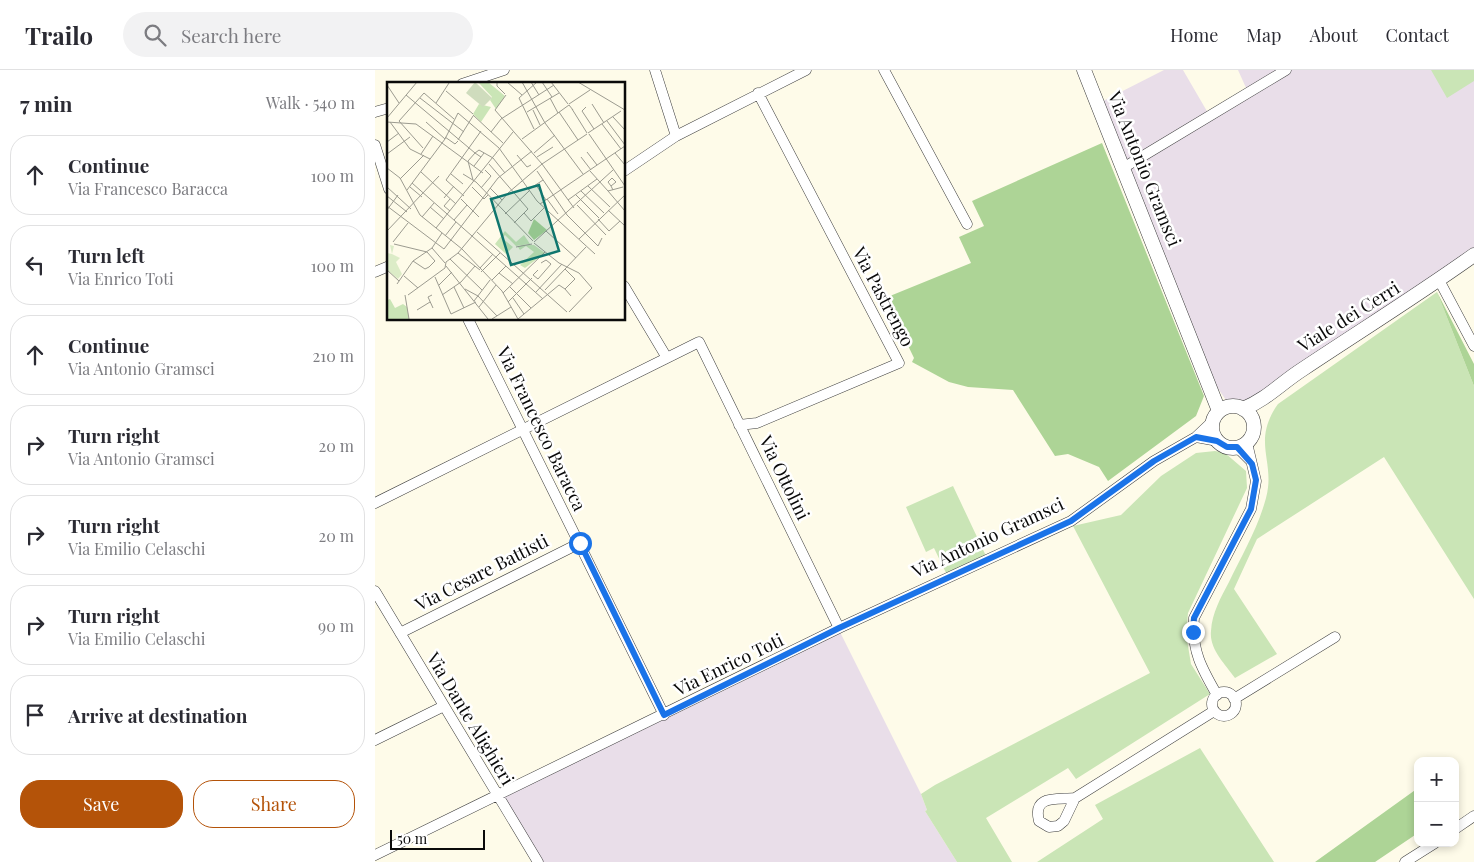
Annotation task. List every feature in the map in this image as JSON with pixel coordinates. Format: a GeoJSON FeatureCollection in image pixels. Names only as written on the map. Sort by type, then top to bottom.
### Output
{"type":"FeatureCollection","features":[{"type":"Feature","properties":{"kind":"street"},"geometry":{"type":"LineString","coordinates":[[468,82],[504,70]]}},
{"type":"Feature","properties":{"kind":"street"},"geometry":{"type":"LineString","coordinates":[[655,70],[676,136]]}},
{"type":"Feature","properties":{"kind":"street"},"geometry":{"type":"LineString","coordinates":[[625,170],[676,136],[806,70]]}},
{"type":"Feature","properties":{"kind":"street"},"geometry":{"type":"LineString","coordinates":[[884,70],[967,224]]}},
{"type":"Feature","properties":{"kind":"street","name":"Via Antonio Gramsci"},"geometry":{"type":"LineString","coordinates":[[1084,70],[1221,412]]}},
{"type":"Feature","properties":{"kind":"street"},"geometry":{"type":"LineString","coordinates":[[1123,168],[1286,70]]}},
{"type":"Feature","properties":{"kind":"street","name":"Via Pastrengo"},"geometry":{"type":"LineString","coordinates":[[739,425],[757,423],[899,363],[758,93]]}},
{"type":"Feature","properties":{"kind":"street"},"geometry":{"type":"LineString","coordinates":[[375,146],[387,183]]}},
{"type":"Feature","properties":{"kind":"street","name":"Viale dei Cerri"},"geometry":{"type":"LineString","coordinates":[[1243,409],[1263,401],[1301,369],[1439,280],[1474,255]]}},
{"type":"Feature","properties":{"kind":"street"},"geometry":{"type":"LineString","coordinates":[[375,272],[387,267]]}},
{"type":"Feature","properties":{"kind":"street"},"geometry":{"type":"LineString","coordinates":[[1439,280],[1474,346]]}},
{"type":"Feature","properties":{"kind":"street"},"geometry":{"type":"LineString","coordinates":[[375,503],[667,358],[625,288]]}},
{"type":"Feature","properties":{"kind":"street","name":"Via Francesco Baracca"},"geometry":{"type":"LineString","coordinates":[[468,320],[664,715]]}},
{"type":"Feature","properties":{"kind":"street","name":"Via Ottolini"},"geometry":{"type":"LineString","coordinates":[[667,358],[699,342],[839,628]]}},
{"type":"Feature","properties":{"kind":"street"},"geometry":{"type":"LineString","coordinates":[[1196,437],[1217,441],[1227,447],[1242,445],[1253,434],[1254,423],[1263,401]]}},
{"type":"Feature","properties":{"kind":"street"},"geometry":{"type":"LineString","coordinates":[[1243,409],[1249,413],[1254,423]]}},
{"type":"Feature","properties":{"kind":"street","name":"Via Antonio Gramsci"},"geometry":{"type":"LineString","coordinates":[[839,628],[1071,521],[1154,461],[1196,437],[1221,412],[1243,409]]}},
{"type":"Feature","properties":{"kind":"street"},"geometry":{"type":"LineString","coordinates":[[1217,441],[1213,431],[1221,412]]}},
{"type":"Feature","properties":{"kind":"street"},"geometry":{"type":"LineString","coordinates":[[1217,695],[1198,662],[1193,632],[1194,618],[1251,509],[1256,480],[1252,462],[1242,445]]}},
{"type":"Feature","properties":{"kind":"street","name":"Via Cesare Battisti"},"geometry":{"type":"LineString","coordinates":[[400,633],[580,543]]}},
{"type":"Feature","properties":{"kind":"street","name":"Via Dante Alighieri"},"geometry":{"type":"LineString","coordinates":[[375,591],[539,862]]}},
{"type":"Feature","properties":{"kind":"street","name":"Via Enrico Toti"},"geometry":{"type":"LineString","coordinates":[[375,855],[839,628]]}},
{"type":"Feature","properties":{"kind":"street"},"geometry":{"type":"LineString","coordinates":[[1234,699],[1335,636]]}},
{"type":"Feature","properties":{"kind":"street"},"geometry":{"type":"LineString","coordinates":[[1229,694],[1234,699],[1236,706],[1229,715],[1222,716],[1215,711],[1213,702],[1217,695],[1229,694]]}},
{"type":"Feature","properties":{"kind":"street"},"geometry":{"type":"LineString","coordinates":[[375,740],[444,706]]}},
{"type":"Feature","properties":{"kind":"street"},"geometry":{"type":"LineString","coordinates":[[1075,798],[1215,711]]}},
{"type":"Feature","properties":{"kind":"street"},"geometry":{"type":"LineString","coordinates":[[1459,826],[1474,816]]}},
{"type":"Feature","properties":{"kind":"street"},"geometry":{"type":"LineString","coordinates":[[1405,862],[1429,847]]}},
{"type":"Feature","properties":{"kind":"shaded area"},"geometry":{"type":"Polygon","coordinates":[[[1164,70],[1183,70],[1208,113],[1247,90],[1238,70],[1474,70],[1474,252],[1242,405],[1228,403],[1206,371],[1101,102],[1164,70]]]}},
{"type":"Feature","properties":{"kind":"shaded area"},"geometry":{"type":"Polygon","coordinates":[[[839,630],[921,794],[927,810],[925,811],[957,862],[542,862],[500,796],[839,630]]]}},
{"type":"Feature","properties":{"kind":"green space"},"geometry":{"type":"Polygon","coordinates":[[[1431,70],[1474,70],[1474,81],[1447,98],[1431,70]]]}},
{"type":"Feature","properties":{"kind":"green space"},"geometry":{"type":"Polygon","coordinates":[[[1102,143],[1204,396],[1196,416],[1108,481],[1099,467],[1068,454],[1055,456],[1013,390],[968,387],[949,382],[912,362],[914,358],[885,298],[971,263],[959,237],[984,226],[972,201],[1102,143]]]}},
{"type":"Feature","properties":{"kind":"green space"},"geometry":{"type":"Polygon","coordinates":[[[1437,292],[1474,386],[1474,599],[1384,457],[1257,539],[1234,589],[1277,654],[1235,678],[1215,650],[1211,631],[1217,605],[1263,509],[1268,485],[1265,441],[1270,417],[1278,404],[1437,292]]]}},
{"type":"Feature","properties":{"kind":"green space"},"geometry":{"type":"Polygon","coordinates":[[[1437,292],[1474,364],[1474,386],[1437,292]]]}},
{"type":"Feature","properties":{"kind":"green space"},"geometry":{"type":"Polygon","coordinates":[[[1215,451],[1225,453],[1246,471],[1247,488],[1188,613],[1186,634],[1191,664],[1210,694],[1076,779],[1068,768],[986,818],[1012,862],[957,862],[925,811],[927,810],[921,794],[1150,673],[1073,526],[1121,515],[1161,476],[1196,453],[1215,451]]]}},
{"type":"Feature","properties":{"kind":"green space"},"geometry":{"type":"Polygon","coordinates":[[[953,486],[986,556],[947,575],[934,548],[926,552],[906,507],[953,486]]]}},
{"type":"Feature","properties":{"kind":"green space"},"geometry":{"type":"Polygon","coordinates":[[[1200,748],[1274,862],[1037,862],[1103,819],[1095,805],[1200,748]]]}},
{"type":"Feature","properties":{"kind":"green space"},"geometry":{"type":"Polygon","coordinates":[[[1414,791],[1414,836],[1375,862],[1315,862],[1414,791]]]}},
{"type":"Feature","properties":{"kind":"route"},"geometry":{"type":"LineString","coordinates":[[580,543],[664,715],[839,628],[1071,521],[1154,461],[1196,437],[1217,441],[1227,447],[1237,447],[1252,462],[1256,480],[1251,509],[1194,618],[1193,632]]}}]}
